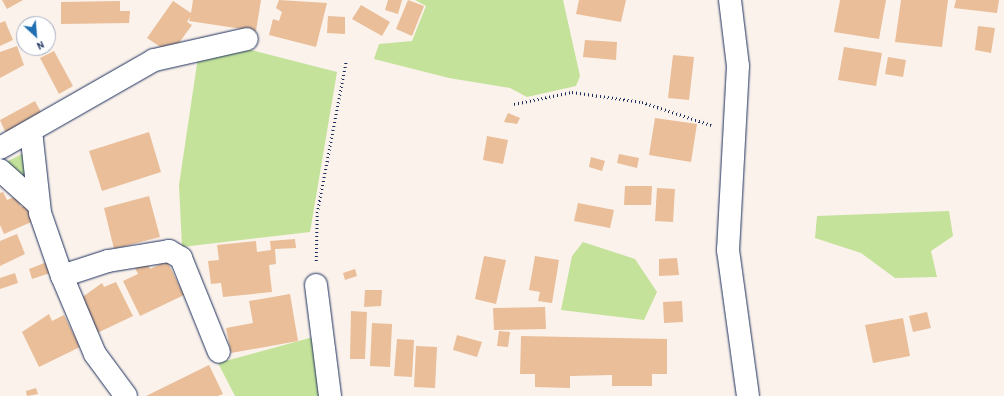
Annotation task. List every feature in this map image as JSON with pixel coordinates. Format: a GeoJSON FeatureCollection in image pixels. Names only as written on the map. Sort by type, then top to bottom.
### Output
{"type":"FeatureCollection","features":[{"type":"Feature","properties":{"kind":"street"},"geometry":{"type":"LineString","coordinates":[[730,0],[738,66],[728,250],[748,396]]}},
{"type":"Feature","properties":{"kind":"street"},"geometry":{"type":"LineString","coordinates":[[0,148],[154,60],[247,39]]}},
{"type":"Feature","properties":{"kind":"street"},"geometry":{"type":"LineString","coordinates":[[31,131],[39,205],[62,276],[96,354],[126,396]]}},
{"type":"Feature","properties":{"kind":"street"},"geometry":{"type":"LineString","coordinates":[[0,170],[39,205]]}},
{"type":"Feature","properties":{"kind":"street"},"geometry":{"type":"LineString","coordinates":[[62,276],[108,261],[169,251],[181,258],[219,352]]}},
{"type":"Feature","properties":{"kind":"street"},"geometry":{"type":"LineString","coordinates":[[316,286],[330,396]]}},
{"type":"Feature","properties":{"kind":"path"},"geometry":{"type":"LineString","coordinates":[[316,286],[317,213],[346,61]]}},
{"type":"Feature","properties":{"kind":"path"},"geometry":{"type":"LineString","coordinates":[[514,104],[572,92],[642,102],[734,132]]}},
{"type":"Feature","properties":{"kind":"green space"},"geometry":{"type":"Polygon","coordinates":[[[415,0],[563,0],[580,76],[576,86],[527,97],[510,88],[449,78],[374,59],[379,44],[412,41],[426,6],[415,0]]]}},
{"type":"Feature","properties":{"kind":"green space"},"geometry":{"type":"Polygon","coordinates":[[[201,37],[337,72],[310,232],[182,247],[179,185],[201,37]]]}},
{"type":"Feature","properties":{"kind":"green space"},"geometry":{"type":"Polygon","coordinates":[[[28,151],[31,188],[6,162],[28,151]]]}},
{"type":"Feature","properties":{"kind":"green space"},"geometry":{"type":"Polygon","coordinates":[[[949,211],[953,236],[931,251],[937,277],[895,278],[861,253],[815,238],[817,216],[949,211]]]}},
{"type":"Feature","properties":{"kind":"green space"},"geometry":{"type":"Polygon","coordinates":[[[583,242],[635,259],[657,292],[644,320],[561,310],[572,256],[583,242]]]}},
{"type":"Feature","properties":{"kind":"green space"},"geometry":{"type":"Polygon","coordinates":[[[317,336],[324,396],[235,396],[218,363],[317,336]]]}},
{"type":"Feature","properties":{"kind":"building"},"geometry":{"type":"Polygon","coordinates":[[[2,0],[23,0],[7,9],[2,0]]]}},
{"type":"Feature","properties":{"kind":"building"},"geometry":{"type":"Polygon","coordinates":[[[193,0],[261,0],[256,31],[189,21],[190,17],[187,22],[192,25],[171,54],[147,38],[173,1],[191,13],[193,0]]]}},
{"type":"Feature","properties":{"kind":"building"},"geometry":{"type":"Polygon","coordinates":[[[279,0],[327,3],[316,47],[269,35],[273,19],[279,21],[282,12],[276,8],[279,0]]]}},
{"type":"Feature","properties":{"kind":"building"},"geometry":{"type":"Polygon","coordinates":[[[388,0],[402,0],[398,14],[385,10],[388,0]]]}},
{"type":"Feature","properties":{"kind":"building"},"geometry":{"type":"Polygon","coordinates":[[[408,0],[424,6],[412,36],[396,29],[408,0]]]}},
{"type":"Feature","properties":{"kind":"building"},"geometry":{"type":"Polygon","coordinates":[[[579,0],[626,0],[621,22],[576,14],[579,0]]]}},
{"type":"Feature","properties":{"kind":"building"},"geometry":{"type":"Polygon","coordinates":[[[840,0],[886,0],[879,39],[834,32],[840,0]]]}},
{"type":"Feature","properties":{"kind":"building"},"geometry":{"type":"Polygon","coordinates":[[[901,0],[948,0],[942,47],[895,42],[901,0]]]}},
{"type":"Feature","properties":{"kind":"building"},"geometry":{"type":"Polygon","coordinates":[[[956,0],[999,0],[997,13],[954,8],[956,0]]]}},
{"type":"Feature","properties":{"kind":"building"},"geometry":{"type":"Polygon","coordinates":[[[120,1],[120,11],[130,11],[129,23],[61,24],[61,2],[120,1]]]}},
{"type":"Feature","properties":{"kind":"building"},"geometry":{"type":"Polygon","coordinates":[[[361,5],[390,22],[382,36],[352,19],[361,5]]]}},
{"type":"Feature","properties":{"kind":"building"},"geometry":{"type":"Polygon","coordinates":[[[328,16],[345,17],[345,34],[327,33],[328,16]]]}},
{"type":"Feature","properties":{"kind":"building"},"geometry":{"type":"Polygon","coordinates":[[[5,21],[13,40],[0,46],[0,23],[5,21]]]}},
{"type":"Feature","properties":{"kind":"building"},"geometry":{"type":"Polygon","coordinates":[[[978,26],[995,28],[991,53],[975,50],[978,26]]]}},
{"type":"Feature","properties":{"kind":"building"},"geometry":{"type":"Polygon","coordinates":[[[585,40],[617,42],[616,60],[583,57],[585,40]]]}},
{"type":"Feature","properties":{"kind":"building"},"geometry":{"type":"Polygon","coordinates":[[[16,46],[16,56],[21,56],[24,65],[0,78],[0,52],[16,46]]]}},
{"type":"Feature","properties":{"kind":"building"},"geometry":{"type":"Polygon","coordinates":[[[844,47],[882,53],[876,86],[838,80],[844,47]]]}},
{"type":"Feature","properties":{"kind":"building"},"geometry":{"type":"Polygon","coordinates":[[[56,55],[73,86],[59,94],[40,58],[44,56],[56,56],[56,55]]]}},
{"type":"Feature","properties":{"kind":"building"},"geometry":{"type":"Polygon","coordinates":[[[673,55],[694,57],[689,100],[668,98],[673,55]]]}},
{"type":"Feature","properties":{"kind":"building"},"geometry":{"type":"Polygon","coordinates":[[[888,57],[906,60],[903,77],[885,74],[888,57]]]}},
{"type":"Feature","properties":{"kind":"building"},"geometry":{"type":"Polygon","coordinates":[[[35,101],[45,120],[8,138],[0,120],[35,101]]]}},
{"type":"Feature","properties":{"kind":"building"},"geometry":{"type":"Polygon","coordinates":[[[508,113],[520,118],[517,124],[504,122],[508,113]]]}},
{"type":"Feature","properties":{"kind":"building"},"geometry":{"type":"Polygon","coordinates":[[[655,118],[697,124],[691,162],[649,155],[655,118]]]}},
{"type":"Feature","properties":{"kind":"building"},"geometry":{"type":"Polygon","coordinates":[[[149,132],[161,172],[102,191],[89,151],[149,132]]]}},
{"type":"Feature","properties":{"kind":"building"},"geometry":{"type":"Polygon","coordinates":[[[487,136],[508,140],[503,164],[483,160],[487,136]]]}},
{"type":"Feature","properties":{"kind":"building"},"geometry":{"type":"Polygon","coordinates":[[[619,154],[639,158],[637,168],[617,163],[619,154]]]}},
{"type":"Feature","properties":{"kind":"building"},"geometry":{"type":"Polygon","coordinates":[[[591,157],[605,161],[602,171],[589,167],[591,157]]]}},
{"type":"Feature","properties":{"kind":"building"},"geometry":{"type":"Polygon","coordinates":[[[625,186],[652,186],[651,205],[624,205],[625,186]]]}},
{"type":"Feature","properties":{"kind":"building"},"geometry":{"type":"Polygon","coordinates":[[[657,188],[675,189],[673,222],[655,221],[657,188]]]}},
{"type":"Feature","properties":{"kind":"building"},"geometry":{"type":"Polygon","coordinates":[[[3,192],[7,200],[17,196],[21,207],[32,203],[38,219],[4,234],[0,225],[0,193],[3,192]]]}},
{"type":"Feature","properties":{"kind":"building"},"geometry":{"type":"Polygon","coordinates":[[[149,196],[160,237],[114,249],[104,208],[149,196]]]}},
{"type":"Feature","properties":{"kind":"building"},"geometry":{"type":"Polygon","coordinates":[[[578,203],[614,210],[610,228],[574,221],[578,203]]]}},
{"type":"Feature","properties":{"kind":"building"},"geometry":{"type":"Polygon","coordinates":[[[17,234],[25,254],[0,266],[0,241],[17,234]]]}},
{"type":"Feature","properties":{"kind":"building"},"geometry":{"type":"Polygon","coordinates":[[[295,239],[296,248],[275,249],[276,264],[269,265],[272,292],[223,297],[221,283],[211,284],[208,261],[219,260],[217,245],[256,241],[257,252],[271,250],[270,241],[295,239]]]}},
{"type":"Feature","properties":{"kind":"building"},"geometry":{"type":"Polygon","coordinates":[[[484,256],[506,260],[496,304],[475,299],[484,256]]]}},
{"type":"Feature","properties":{"kind":"building"},"geometry":{"type":"Polygon","coordinates":[[[535,256],[559,260],[552,303],[538,301],[540,292],[529,290],[535,256]]]}},
{"type":"Feature","properties":{"kind":"building"},"geometry":{"type":"Polygon","coordinates":[[[677,258],[679,275],[659,276],[659,259],[677,258]]]}},
{"type":"Feature","properties":{"kind":"building"},"geometry":{"type":"Polygon","coordinates":[[[52,260],[56,271],[32,279],[29,269],[52,260]]]}},
{"type":"Feature","properties":{"kind":"building"},"geometry":{"type":"Polygon","coordinates":[[[167,261],[184,295],[140,316],[123,281],[138,274],[135,268],[147,262],[150,269],[167,261]]]}},
{"type":"Feature","properties":{"kind":"building"},"geometry":{"type":"Polygon","coordinates":[[[355,269],[357,276],[345,280],[343,273],[355,269]]]}},
{"type":"Feature","properties":{"kind":"building"},"geometry":{"type":"Polygon","coordinates":[[[15,273],[18,283],[0,289],[0,278],[15,273]]]}},
{"type":"Feature","properties":{"kind":"building"},"geometry":{"type":"Polygon","coordinates":[[[116,282],[133,316],[93,335],[77,301],[102,283],[104,287],[116,282]]]}},
{"type":"Feature","properties":{"kind":"building"},"geometry":{"type":"Polygon","coordinates":[[[365,290],[382,290],[381,306],[364,307],[365,290]]]}},
{"type":"Feature","properties":{"kind":"building"},"geometry":{"type":"Polygon","coordinates":[[[290,294],[298,341],[231,353],[226,328],[253,323],[249,301],[290,294]]]}},
{"type":"Feature","properties":{"kind":"building"},"geometry":{"type":"Polygon","coordinates":[[[682,301],[683,322],[664,323],[663,302],[682,301]]]}},
{"type":"Feature","properties":{"kind":"building"},"geometry":{"type":"Polygon","coordinates":[[[545,307],[546,329],[494,330],[493,308],[545,307]]]}},
{"type":"Feature","properties":{"kind":"building"},"geometry":{"type":"Polygon","coordinates":[[[351,311],[367,312],[365,359],[350,359],[351,311]]]}},
{"type":"Feature","properties":{"kind":"building"},"geometry":{"type":"Polygon","coordinates":[[[927,312],[931,328],[913,332],[909,316],[927,312]]]}},
{"type":"Feature","properties":{"kind":"building"},"geometry":{"type":"Polygon","coordinates":[[[49,314],[52,321],[64,315],[80,347],[39,367],[22,332],[49,314]]]}},
{"type":"Feature","properties":{"kind":"building"},"geometry":{"type":"Polygon","coordinates":[[[903,318],[910,356],[873,363],[865,325],[903,318]]]}},
{"type":"Feature","properties":{"kind":"building"},"geometry":{"type":"Polygon","coordinates":[[[372,323],[392,324],[390,367],[370,366],[372,323]]]}},
{"type":"Feature","properties":{"kind":"building"},"geometry":{"type":"Polygon","coordinates":[[[499,331],[510,332],[508,347],[497,346],[499,331]]]}},
{"type":"Feature","properties":{"kind":"building"},"geometry":{"type":"Polygon","coordinates":[[[457,335],[482,342],[477,357],[453,350],[457,335]]]}},
{"type":"Feature","properties":{"kind":"building"},"geometry":{"type":"Polygon","coordinates":[[[521,336],[667,339],[667,374],[652,374],[652,386],[612,386],[612,375],[570,376],[570,388],[535,387],[535,374],[520,374],[521,336]]]}},
{"type":"Feature","properties":{"kind":"building"},"geometry":{"type":"Polygon","coordinates":[[[397,339],[414,340],[412,377],[394,376],[397,339]]]}},
{"type":"Feature","properties":{"kind":"building"},"geometry":{"type":"Polygon","coordinates":[[[416,346],[437,347],[435,388],[414,387],[416,346]]]}},
{"type":"Feature","properties":{"kind":"building"},"geometry":{"type":"Polygon","coordinates":[[[209,365],[223,394],[218,396],[146,396],[209,365]]]}},
{"type":"Feature","properties":{"kind":"building"},"geometry":{"type":"Polygon","coordinates":[[[36,388],[38,394],[27,396],[26,391],[36,388]]]}}]}
